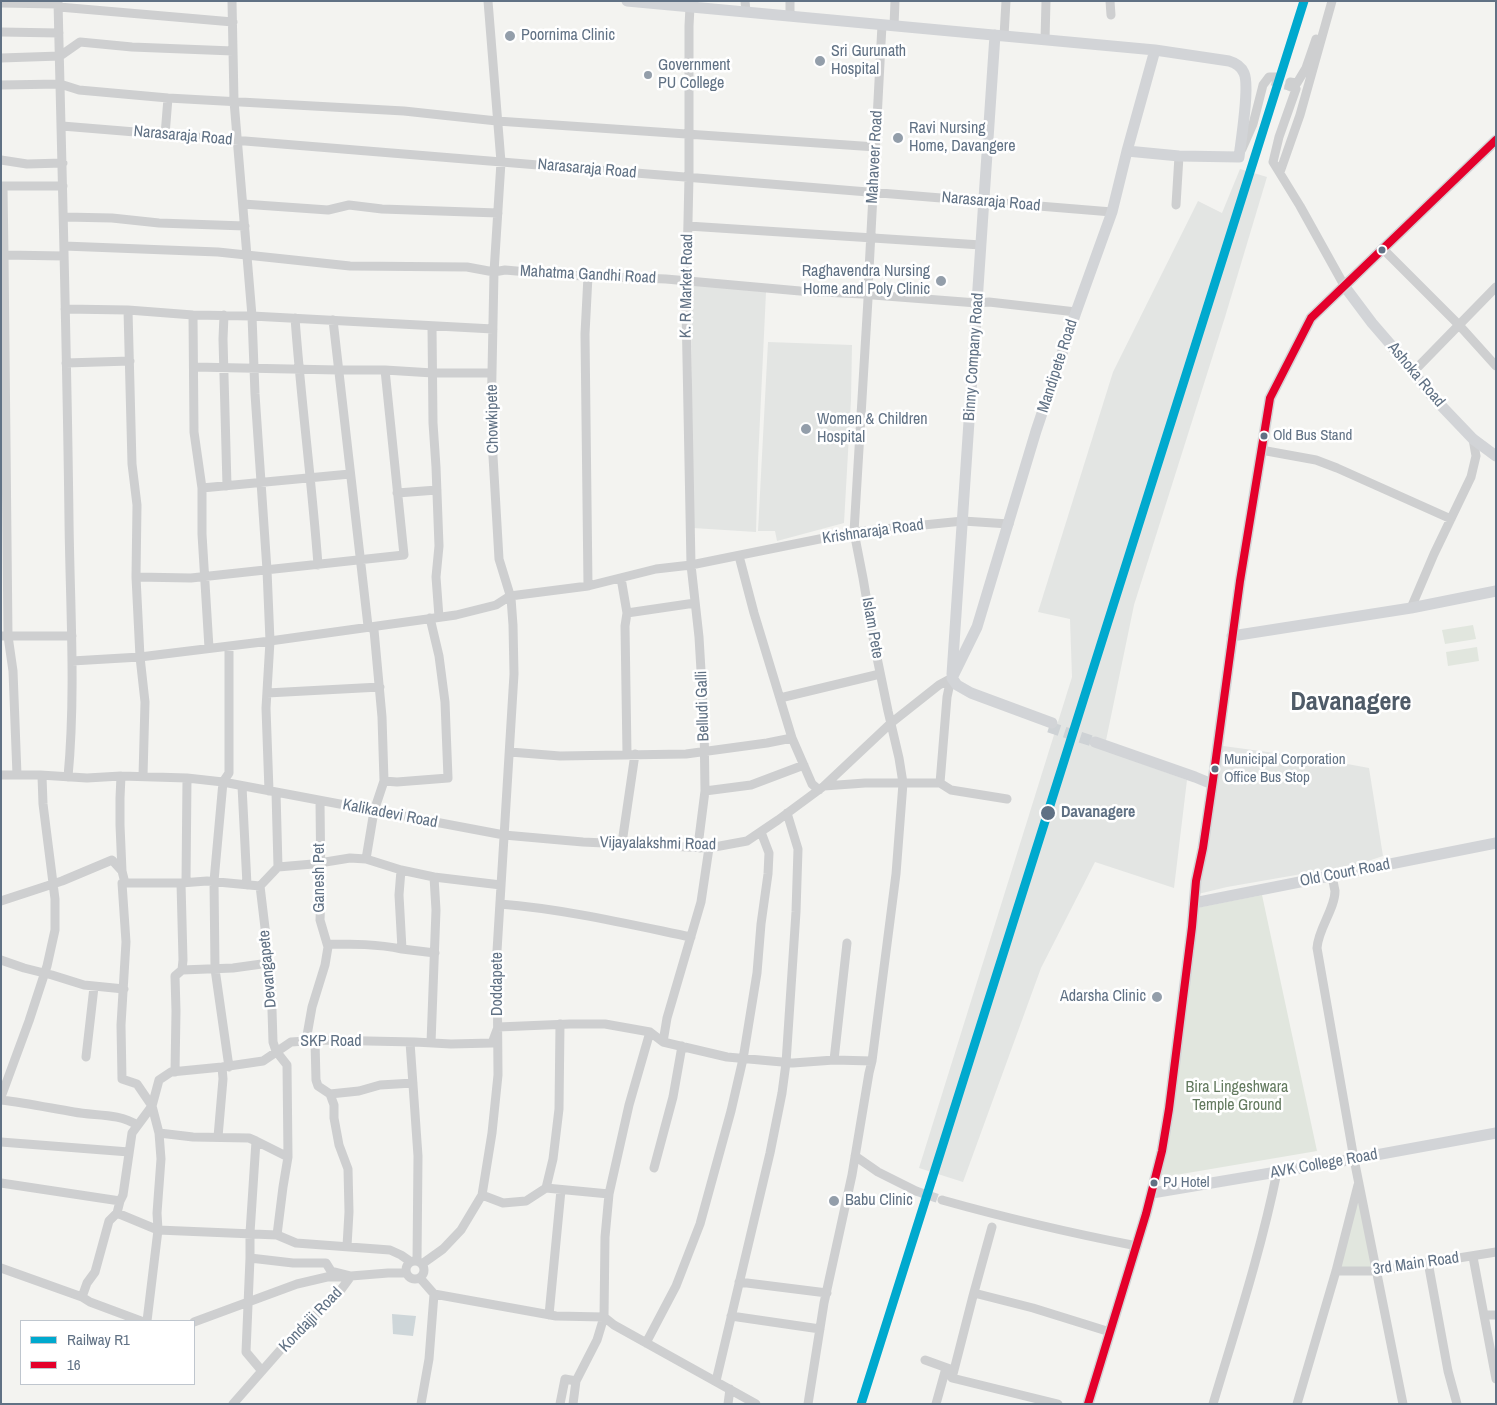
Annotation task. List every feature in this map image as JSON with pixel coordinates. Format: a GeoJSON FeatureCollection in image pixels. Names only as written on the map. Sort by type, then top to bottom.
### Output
{"type":"FeatureCollection","features":[{"type":"Feature","properties":{"kind":"main road"},"geometry":{"type":"LineString","coordinates":[[627,1],[690,7],[706,5],[745,7],[790,16],[1155,50],[1229,61],[1240,66],[1245,78],[1246,92],[1240,155],[1179,156],[1127,151]]}},
{"type":"Feature","properties":{"kind":"main road","name":"Binny Company Road"},"geometry":{"type":"LineString","coordinates":[[951,681],[984,201],[1000,36]]}},
{"type":"Feature","properties":{"kind":"main road","name":"Mandipete Road"},"geometry":{"type":"LineString","coordinates":[[951,681],[977,627],[1005,531],[1010,524],[1036,430],[1112,212],[1155,50]]}},
{"type":"Feature","properties":{"kind":"main road"},"geometry":{"type":"LineString","coordinates":[[1088,1404],[1137,1246],[1162,1151],[1192,927],[1196,881],[1203,848],[1232,636],[1270,398],[1311,318],[1496,140]]}},
{"type":"Feature","properties":{"kind":"main road","name":"Ashoka Road"},"geometry":{"type":"LineString","coordinates":[[1344,287],[1431,395],[1472,439],[1496,456]]}},
{"type":"Feature","properties":{"kind":"main road"},"geometry":{"type":"LineString","coordinates":[[1232,636],[1411,608],[1496,591]]}},
{"type":"Feature","properties":{"kind":"main road"},"geometry":{"type":"LineString","coordinates":[[951,681],[971,693],[1051,725]]}},
{"type":"Feature","properties":{"kind":"main road"},"geometry":{"type":"LineString","coordinates":[[1096,740],[1196,773],[1212,782]]}},
{"type":"Feature","properties":{"kind":"main road","name":"Old Court Road"},"geometry":{"type":"LineString","coordinates":[[1194,903],[1496,843]]}},
{"type":"Feature","properties":{"kind":"main road","name":"AVK College Road"},"geometry":{"type":"LineString","coordinates":[[1152,1193],[1496,1133]]}},
{"type":"Feature","properties":{"kind":"street"},"geometry":{"type":"LineString","coordinates":[[232,1],[234,102],[252,316],[267,570],[270,641],[266,708],[278,868]]}},
{"type":"Feature","properties":{"kind":"street","name":"Chowkipete"},"geometry":{"type":"LineString","coordinates":[[488,1],[501,162],[494,272],[491,422],[499,559],[511,598],[514,674],[504,835]]}},
{"type":"Feature","properties":{"kind":"street"},"geometry":{"type":"LineString","coordinates":[[790,1],[790,16]]}},
{"type":"Feature","properties":{"kind":"street","name":"Mahaveer Road"},"geometry":{"type":"LineString","coordinates":[[868,294],[876,147],[888,25],[895,1]]}},
{"type":"Feature","properties":{"kind":"street"},"geometry":{"type":"LineString","coordinates":[[1000,36],[1006,1]]}},
{"type":"Feature","properties":{"kind":"street"},"geometry":{"type":"LineString","coordinates":[[1045,40],[1046,1]]}},
{"type":"Feature","properties":{"kind":"street"},"geometry":{"type":"LineString","coordinates":[[1110,1],[1111,15]]}},
{"type":"Feature","properties":{"kind":"street"},"geometry":{"type":"LineString","coordinates":[[1280,172],[1300,115],[1332,1]]}},
{"type":"Feature","properties":{"kind":"street"},"geometry":{"type":"LineString","coordinates":[[1,3],[58,4],[233,22]]}},
{"type":"Feature","properties":{"kind":"street"},"geometry":{"type":"LineString","coordinates":[[58,4],[72,636],[68,777]]}},
{"type":"Feature","properties":{"kind":"street","name":"K. R Market Road"},"geometry":{"type":"LineString","coordinates":[[690,7],[686,317],[691,565]]}},
{"type":"Feature","properties":{"kind":"street"},"geometry":{"type":"LineString","coordinates":[[1,32],[59,33]]}},
{"type":"Feature","properties":{"kind":"street"},"geometry":{"type":"LineString","coordinates":[[1323,34],[1319,33],[1298,83],[1290,84],[1296,89],[1273,162],[1344,287]]}},
{"type":"Feature","properties":{"kind":"street"},"geometry":{"type":"LineString","coordinates":[[1,58],[60,56],[80,42],[132,47],[233,51]]}},
{"type":"Feature","properties":{"kind":"street"},"geometry":{"type":"LineString","coordinates":[[1240,155],[1252,135],[1266,83],[1275,79]]}},
{"type":"Feature","properties":{"kind":"street"},"geometry":{"type":"LineString","coordinates":[[1,85],[60,84],[79,90],[168,98],[404,111],[689,135],[876,147]]}},
{"type":"Feature","properties":{"kind":"street"},"geometry":{"type":"LineString","coordinates":[[165,135],[168,98]]}},
{"type":"Feature","properties":{"kind":"street","name":"Narasaraja Road"},"geometry":{"type":"LineString","coordinates":[[62,126],[1112,212]]}},
{"type":"Feature","properties":{"kind":"street"},"geometry":{"type":"LineString","coordinates":[[1176,205],[1179,156]]}},
{"type":"Feature","properties":{"kind":"street"},"geometry":{"type":"LineString","coordinates":[[1,160],[27,164],[63,163]]}},
{"type":"Feature","properties":{"kind":"street"},"geometry":{"type":"LineString","coordinates":[[17,775],[13,671],[5,636],[2,186],[63,186]]}},
{"type":"Feature","properties":{"kind":"street"},"geometry":{"type":"LineString","coordinates":[[243,204],[328,210],[349,205],[382,209],[498,213]]}},
{"type":"Feature","properties":{"kind":"street"},"geometry":{"type":"LineString","coordinates":[[64,217],[245,226]]}},
{"type":"Feature","properties":{"kind":"street"},"geometry":{"type":"LineString","coordinates":[[688,226],[981,245]]}},
{"type":"Feature","properties":{"kind":"street","name":"Mahatma Gandhi Road"},"geometry":{"type":"LineString","coordinates":[[64,246],[218,252],[350,266],[467,267],[494,272],[505,270],[687,281],[977,303],[989,302],[1076,312]]}},
{"type":"Feature","properties":{"kind":"street"},"geometry":{"type":"LineString","coordinates":[[1383,249],[1459,325],[1496,366]]}},
{"type":"Feature","properties":{"kind":"street"},"geometry":{"type":"LineString","coordinates":[[2,255],[64,256]]}},
{"type":"Feature","properties":{"kind":"street"},"geometry":{"type":"LineString","coordinates":[[588,276],[585,334],[588,586]]}},
{"type":"Feature","properties":{"kind":"street"},"geometry":{"type":"LineString","coordinates":[[1413,372],[1495,291]]}},
{"type":"Feature","properties":{"kind":"street","name":"Islam Pete"},"geometry":{"type":"LineString","coordinates":[[808,1404],[820,1329],[856,1156],[872,1061],[896,874],[903,783],[880,674],[854,532],[868,294]]}},
{"type":"Feature","properties":{"kind":"street"},"geometry":{"type":"LineString","coordinates":[[65,309],[128,310],[194,315],[295,318],[493,329]]}},
{"type":"Feature","properties":{"kind":"street"},"geometry":{"type":"LineString","coordinates":[[128,310],[132,464],[137,506],[136,577],[140,657],[145,702],[143,776]]}},
{"type":"Feature","properties":{"kind":"street"},"geometry":{"type":"LineString","coordinates":[[194,315],[194,432],[202,488],[202,534],[209,648]]}},
{"type":"Feature","properties":{"kind":"street"},"geometry":{"type":"LineString","coordinates":[[224,315],[223,367],[226,486]]}},
{"type":"Feature","properties":{"kind":"street"},"geometry":{"type":"LineString","coordinates":[[295,318],[318,565]]}},
{"type":"Feature","properties":{"kind":"street"},"geometry":{"type":"LineString","coordinates":[[332,320],[368,626],[374,630],[380,687],[384,781],[374,811],[366,859]]}},
{"type":"Feature","properties":{"kind":"street"},"geometry":{"type":"LineString","coordinates":[[384,781],[397,782],[448,778],[445,702],[434,618],[439,546],[433,422],[432,327]]}},
{"type":"Feature","properties":{"kind":"street"},"geometry":{"type":"LineString","coordinates":[[66,363],[130,361]]}},
{"type":"Feature","properties":{"kind":"street"},"geometry":{"type":"LineString","coordinates":[[194,367],[492,373]]}},
{"type":"Feature","properties":{"kind":"street"},"geometry":{"type":"LineString","coordinates":[[136,577],[191,578],[404,554],[385,370]]}},
{"type":"Feature","properties":{"kind":"street"},"geometry":{"type":"LineString","coordinates":[[1411,608],[1434,554],[1471,477],[1476,456],[1472,439]]}},
{"type":"Feature","properties":{"kind":"street"},"geometry":{"type":"LineString","coordinates":[[1261,450],[1316,460],[1451,520]]}},
{"type":"Feature","properties":{"kind":"street"},"geometry":{"type":"LineString","coordinates":[[202,488],[350,474]]}},
{"type":"Feature","properties":{"kind":"street"},"geometry":{"type":"LineString","coordinates":[[397,492],[437,490]]}},
{"type":"Feature","properties":{"kind":"street","name":"Krishnaraja Road"},"geometry":{"type":"LineString","coordinates":[[72,661],[140,657],[434,618],[496,605],[510,596],[588,586],[656,569],[691,565],[854,532],[963,521],[1010,524]]}},
{"type":"Feature","properties":{"kind":"street"},"geometry":{"type":"LineString","coordinates":[[739,556],[754,613],[792,738],[812,784],[822,788],[865,783],[940,783],[951,790],[1007,799]]}},
{"type":"Feature","properties":{"kind":"street","name":"Belludi Galli"},"geometry":{"type":"LineString","coordinates":[[663,1042],[667,1018],[701,902],[704,848],[699,838],[705,791],[704,752],[700,655],[691,565]]}},
{"type":"Feature","properties":{"kind":"street"},"geometry":{"type":"LineString","coordinates":[[621,578],[627,613],[631,754],[622,843]]}},
{"type":"Feature","properties":{"kind":"street"},"geometry":{"type":"LineString","coordinates":[[627,613],[695,603]]}},
{"type":"Feature","properties":{"kind":"street"},"geometry":{"type":"LineString","coordinates":[[5,636],[72,636]]}},
{"type":"Feature","properties":{"kind":"street"},"geometry":{"type":"LineString","coordinates":[[218,1137],[223,1079],[226,1067],[215,969],[214,881],[223,782],[229,773],[229,646]]}},
{"type":"Feature","properties":{"kind":"street"},"geometry":{"type":"LineString","coordinates":[[780,698],[880,674]]}},
{"type":"Feature","properties":{"kind":"street"},"geometry":{"type":"LineString","coordinates":[[940,783],[951,681]]}},
{"type":"Feature","properties":{"kind":"street","name":"Vijayalakshmi Road"},"geometry":{"type":"LineString","coordinates":[[504,835],[554,840],[704,848],[747,841],[822,788],[891,723],[939,686],[951,681]]}},
{"type":"Feature","properties":{"kind":"street"},"geometry":{"type":"LineString","coordinates":[[267,693],[380,687]]}},
{"type":"Feature","properties":{"kind":"street"},"geometry":{"type":"LineString","coordinates":[[510,752],[560,756],[686,754],[792,738]]}},
{"type":"Feature","properties":{"kind":"street"},"geometry":{"type":"LineString","coordinates":[[705,791],[751,784],[804,766]]}},
{"type":"Feature","properties":{"kind":"street","name":"Kalikadevi Road"},"geometry":{"type":"LineString","coordinates":[[1,775],[87,778],[143,776],[223,782],[504,835]]}},
{"type":"Feature","properties":{"kind":"street"},"geometry":{"type":"LineString","coordinates":[[42,776],[43,804],[55,898],[55,930],[45,973],[4,1083],[1,1098],[75,1112],[122,1118],[137,1125]]}},
{"type":"Feature","properties":{"kind":"street"},"geometry":{"type":"LineString","coordinates":[[121,776],[122,871],[125,883]]}},
{"type":"Feature","properties":{"kind":"street"},"geometry":{"type":"LineString","coordinates":[[82,1296],[87,1283],[95,1272],[110,1221],[117,1213],[123,1195],[132,1133],[152,1106],[159,1080],[171,1072],[175,1072],[175,976],[182,970],[184,960],[186,778]]}},
{"type":"Feature","properties":{"kind":"street"},"geometry":{"type":"LineString","coordinates":[[242,786],[248,885]]}},
{"type":"Feature","properties":{"kind":"street","name":"Ganesh Pet"},"geometry":{"type":"LineString","coordinates":[[320,801],[320,920],[328,947],[325,965],[312,1008],[311,1041],[318,1086],[330,1094]]}},
{"type":"Feature","properties":{"kind":"street"},"geometry":{"type":"LineString","coordinates":[[716,1381],[770,1153],[786,1063],[796,912],[798,849],[787,813]]}},
{"type":"Feature","properties":{"kind":"street"},"geometry":{"type":"LineString","coordinates":[[646,1344],[676,1286],[700,1224],[731,1111],[743,1059],[768,874],[769,853],[761,832]]}},
{"type":"Feature","properties":{"kind":"street","name":"Doddapete"},"geometry":{"type":"LineString","coordinates":[[482,1195],[492,1133],[498,1075],[498,951],[504,835]]}},
{"type":"Feature","properties":{"kind":"street"},"geometry":{"type":"LineString","coordinates":[[147,1320],[158,1230],[157,1213],[161,1159],[159,1133],[152,1106],[137,1084],[122,1080],[121,1025],[126,942],[122,883],[214,881],[260,886],[278,868],[350,858],[366,859],[401,870],[434,877],[501,885]]}},
{"type":"Feature","properties":{"kind":"street"},"geometry":{"type":"LineString","coordinates":[[1,901],[53,884],[112,860],[122,871]]}},
{"type":"Feature","properties":{"kind":"street"},"geometry":{"type":"LineString","coordinates":[[401,870],[399,895],[402,949]]}},
{"type":"Feature","properties":{"kind":"street"},"geometry":{"type":"LineString","coordinates":[[1332,876],[1335,892],[1334,900],[1317,939],[1317,948],[1358,1182],[1403,1404]]}},
{"type":"Feature","properties":{"kind":"street"},"geometry":{"type":"LineString","coordinates":[[431,1043],[436,910],[434,877]]}},
{"type":"Feature","properties":{"kind":"street","name":"Devangapete"},"geometry":{"type":"LineString","coordinates":[[260,886],[269,963],[273,1042],[276,1051],[287,1065],[288,1157],[277,1235]]}},
{"type":"Feature","properties":{"kind":"street"},"geometry":{"type":"LineString","coordinates":[[500,904],[567,912],[691,937]]}},
{"type":"Feature","properties":{"kind":"street"},"geometry":{"type":"LineString","coordinates":[[328,944],[375,945],[435,953]]}},
{"type":"Feature","properties":{"kind":"street"},"geometry":{"type":"LineString","coordinates":[[834,1060],[847,944]]}},
{"type":"Feature","properties":{"kind":"street"},"geometry":{"type":"LineString","coordinates":[[1,960],[84,986],[124,989]]}},
{"type":"Feature","properties":{"kind":"street"},"geometry":{"type":"LineString","coordinates":[[182,970],[215,969],[269,963]]}},
{"type":"Feature","properties":{"kind":"street"},"geometry":{"type":"LineString","coordinates":[[86,1057],[94,987]]}},
{"type":"Feature","properties":{"kind":"street"},"geometry":{"type":"LineString","coordinates":[[546,1188],[553,1159],[559,1110],[560,1024]]}},
{"type":"Feature","properties":{"kind":"street"},"geometry":{"type":"LineString","coordinates":[[498,1027],[605,1024],[650,1032],[663,1042],[727,1057],[786,1063],[834,1060],[872,1061]]}},
{"type":"Feature","properties":{"kind":"street","name":"SKP Road"},"geometry":{"type":"LineString","coordinates":[[175,1072],[226,1067],[263,1060],[291,1042],[492,1043],[498,1027]]}},
{"type":"Feature","properties":{"kind":"street"},"geometry":{"type":"LineString","coordinates":[[573,1404],[576,1380],[597,1340],[604,1317],[605,1237],[609,1194],[629,1105],[650,1032]]}},
{"type":"Feature","properties":{"kind":"street"},"geometry":{"type":"LineString","coordinates":[[410,1042],[418,1156],[417,1262]]}},
{"type":"Feature","properties":{"kind":"street"},"geometry":{"type":"LineString","coordinates":[[654,1168],[673,1097],[682,1046]]}},
{"type":"Feature","properties":{"kind":"street"},"geometry":{"type":"LineString","coordinates":[[347,1246],[349,1212],[348,1169],[339,1145],[334,1118],[334,1105],[330,1094],[359,1091],[380,1085],[413,1084]]}},
{"type":"Feature","properties":{"kind":"street"},"geometry":{"type":"LineString","coordinates":[[159,1133],[193,1137],[249,1138],[288,1157]]}},
{"type":"Feature","properties":{"kind":"street"},"geometry":{"type":"LineString","coordinates":[[1,1142],[129,1152]]}},
{"type":"Feature","properties":{"kind":"street"},"geometry":{"type":"LineString","coordinates":[[256,1142],[250,1233],[246,1352],[262,1371]]}},
{"type":"Feature","properties":{"kind":"street"},"geometry":{"type":"LineString","coordinates":[[856,1156],[878,1172],[916,1191]]}},
{"type":"Feature","properties":{"kind":"street"},"geometry":{"type":"LineString","coordinates":[[1213,1404],[1272,1200],[1277,1172]]}},
{"type":"Feature","properties":{"kind":"street"},"geometry":{"type":"LineString","coordinates":[[1298,1404],[1336,1271],[1358,1182]]}},
{"type":"Feature","properties":{"kind":"street"},"geometry":{"type":"LineString","coordinates":[[1,1183],[120,1201]]}},
{"type":"Feature","properties":{"kind":"street"},"geometry":{"type":"LineString","coordinates":[[117,1213],[158,1230],[277,1235],[296,1243],[390,1250],[417,1262],[424,1270],[417,1280],[411,1279],[406,1272],[406,1266],[417,1262],[443,1249],[461,1230],[482,1195],[503,1203],[526,1201],[546,1188],[609,1194]]}},
{"type":"Feature","properties":{"kind":"street"},"geometry":{"type":"LineString","coordinates":[[549,1315],[561,1190]]}},
{"type":"Feature","properties":{"kind":"street"},"geometry":{"type":"LineString","coordinates":[[942,1200],[992,1214],[1137,1246]]}},
{"type":"Feature","properties":{"kind":"street"},"geometry":{"type":"LineString","coordinates":[[936,1404],[950,1369],[992,1227]]}},
{"type":"Feature","properties":{"kind":"street","name":"3rd Main Road"},"geometry":{"type":"LineString","coordinates":[[1336,1271],[1377,1271],[1496,1252]]}},
{"type":"Feature","properties":{"kind":"street"},"geometry":{"type":"LineString","coordinates":[[1473,1257],[1496,1378]]}},
{"type":"Feature","properties":{"kind":"street"},"geometry":{"type":"LineString","coordinates":[[250,1258],[293,1263],[326,1263],[331,1271],[351,1276]]}},
{"type":"Feature","properties":{"kind":"street"},"geometry":{"type":"LineString","coordinates":[[1428,1262],[1448,1371],[1457,1404]]}},
{"type":"Feature","properties":{"kind":"street"},"geometry":{"type":"LineString","coordinates":[[1,1268],[82,1296],[90,1302],[138,1320]]}},
{"type":"Feature","properties":{"kind":"street","name":"Kondajji Road"},"geometry":{"type":"LineString","coordinates":[[233,1404],[284,1347],[340,1291],[351,1276],[406,1272]]}},
{"type":"Feature","properties":{"kind":"street"},"geometry":{"type":"LineString","coordinates":[[195,1322],[297,1284],[327,1277],[351,1276]]}},
{"type":"Feature","properties":{"kind":"street"},"geometry":{"type":"LineString","coordinates":[[420,1278],[434,1294],[549,1315],[604,1317],[646,1344],[756,1404]]}},
{"type":"Feature","properties":{"kind":"street"},"geometry":{"type":"LineString","coordinates":[[739,1282],[827,1293]]}},
{"type":"Feature","properties":{"kind":"street"},"geometry":{"type":"LineString","coordinates":[[974,1293],[1033,1308],[1110,1332]]}},
{"type":"Feature","properties":{"kind":"street"},"geometry":{"type":"LineString","coordinates":[[421,1404],[429,1359],[434,1294]]}},
{"type":"Feature","properties":{"kind":"street"},"geometry":{"type":"LineString","coordinates":[[1484,1315],[1496,1316]]}},
{"type":"Feature","properties":{"kind":"street"},"geometry":{"type":"LineString","coordinates":[[731,1316],[820,1329]]}},
{"type":"Feature","properties":{"kind":"street"},"geometry":{"type":"LineString","coordinates":[[925,1360],[950,1369]]}},
{"type":"Feature","properties":{"kind":"street"},"geometry":{"type":"LineString","coordinates":[[950,1369],[952,1378],[1058,1404]]}},
{"type":"Feature","properties":{"kind":"street"},"geometry":{"type":"LineString","coordinates":[[560,1404],[565,1379],[576,1380]]}},
{"type":"Feature","properties":{"kind":"street"},"geometry":{"type":"LineString","coordinates":[[728,1404],[730,1390]]}},
{"type":"Feature","properties":{"kind":"shaded area"},"geometry":{"type":"Polygon","coordinates":[[[1240,169],[1267,177],[1134,605],[1104,750],[1187,780],[1174,888],[1095,862],[1041,968],[963,1182],[919,1168],[1072,677],[1070,619],[1038,612],[1113,372],[1198,201],[1222,213],[1240,169]]]}},
{"type":"Feature","properties":{"kind":"shaded area"},"geometry":{"type":"Polygon","coordinates":[[[691,285],[766,292],[756,532],[693,528],[691,285]]]}},
{"type":"Feature","properties":{"kind":"shaded area","name":"Women & Children Hospital"},"geometry":{"type":"Polygon","coordinates":[[[768,342],[852,345],[844,523],[777,541],[775,531],[758,531],[768,342]]]}},
{"type":"Feature","properties":{"kind":"shaded area"},"geometry":{"type":"Polygon","coordinates":[[[1216,745],[1326,760],[1369,768],[1383,856],[1359,864],[1227,887],[1194,895],[1216,745]]]}},
{"type":"Feature","properties":{"kind":"shaded area"},"geometry":{"type":"Polygon","coordinates":[[[392,1314],[416,1316],[413,1336],[393,1334],[392,1314]]]}},
{"type":"Feature","properties":{"kind":"green space"},"geometry":{"type":"Polygon","coordinates":[[[1473,625],[1476,639],[1445,644],[1442,630],[1473,625]]]}},
{"type":"Feature","properties":{"kind":"green space"},"geometry":{"type":"Polygon","coordinates":[[[1477,647],[1479,661],[1448,666],[1446,652],[1477,647]]]}},
{"type":"Feature","properties":{"kind":"green space","name":"Bira Lingeshwara Temple Ground"},"geometry":{"type":"Polygon","coordinates":[[[1262,895],[1317,1151],[1158,1178],[1196,908],[1262,895]]]}},
{"type":"Feature","properties":{"kind":"green space"},"geometry":{"type":"Polygon","coordinates":[[[1358,1192],[1374,1268],[1338,1269],[1358,1192]]]}},
{"type":"Feature","properties":{"kind":"tunnel"},"geometry":{"type":"LineString","coordinates":[[1272,81],[1289,86]]}},
{"type":"Feature","properties":{"kind":"tunnel"},"geometry":{"type":"LineString","coordinates":[[1049,727],[1095,742]]}},
{"type":"Feature","properties":{"kind":"tunnel"},"geometry":{"type":"LineString","coordinates":[[916,1191],[942,1200]]}},
{"type":"Feature","properties":{"kind":"railway"},"geometry":{"type":"LineString","coordinates":[[861,1404],[1304,1]]}},
{"type":"Feature","properties":{"kind":"rail line","name":"R1"},"geometry":{"type":"LineString","coordinates":[[861,1404],[1304,1]]}},
{"type":"Feature","properties":{"kind":"transit line","name":"16"},"geometry":{"type":"LineString","coordinates":[[1088,1404],[1146,1214],[1162,1151],[1192,927],[1196,881],[1213,780],[1240,581],[1270,398],[1311,318],[1496,140]]}},
{"type":"Feature","properties":{"kind":"place","name":"Poornima Clinic"},"geometry":{"type":"Point","coordinates":[510,36]}},
{"type":"Feature","properties":{"kind":"place","name":"Sri Gurunath Hospital"},"geometry":{"type":"Point","coordinates":[820,61]}},
{"type":"Feature","properties":{"kind":"place","name":"Government PU College"},"geometry":{"type":"Point","coordinates":[648,75]}},
{"type":"Feature","properties":{"kind":"place","name":"Ravi Nursing Home, Davangere"},"geometry":{"type":"Point","coordinates":[898,138]}},
{"type":"Feature","properties":{"kind":"place","name":"Raghavendra Nursing Home and Poly Clinic"},"geometry":{"type":"Point","coordinates":[941,281]}},
{"type":"Feature","properties":{"kind":"place","name":"Women & Children Hospital"},"geometry":{"type":"Point","coordinates":[806,429]}},
{"type":"Feature","properties":{"kind":"place","name":"Old Bus Stand"},"geometry":{"type":"Point","coordinates":[1264,436]}},
{"type":"Feature","properties":{"kind":"place","name":"Municipal Corporation Office Bus Stop"},"geometry":{"type":"Point","coordinates":[1215,769]}},
{"type":"Feature","properties":{"kind":"place","name":"Davanagere"},"geometry":{"type":"Point","coordinates":[1048,813]}},
{"type":"Feature","properties":{"kind":"place","name":"Adarsha Clinic"},"geometry":{"type":"Point","coordinates":[1157,997]}},
{"type":"Feature","properties":{"kind":"place","name":"PJ Hotel"},"geometry":{"type":"Point","coordinates":[1154,1183]}},
{"type":"Feature","properties":{"kind":"place","name":"Babu Clinic"},"geometry":{"type":"Point","coordinates":[834,1201]}},
{"type":"Feature","properties":{"kind":"district","name":"Davanagere"},"geometry":{"type":"Point","coordinates":[1351,703]}}]}
